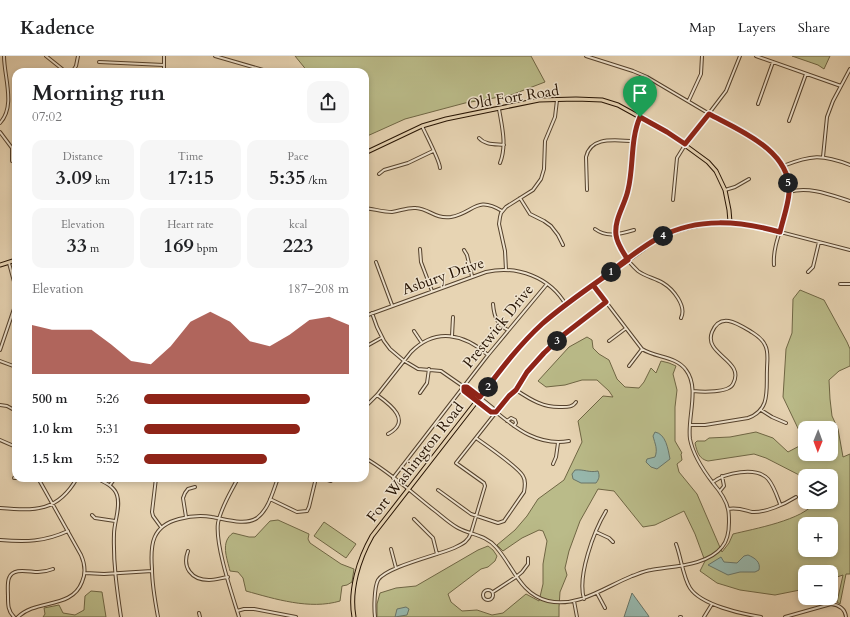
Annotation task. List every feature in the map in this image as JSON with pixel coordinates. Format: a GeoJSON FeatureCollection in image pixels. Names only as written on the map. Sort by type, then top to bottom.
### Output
{"type":"FeatureCollection","features":[{"type":"Feature","properties":{"kind":"main road","name":"Old Fort Road"},"geometry":{"type":"LineString","coordinates":[[369,151],[422,126],[446,119],[532,102],[557,99],[593,99],[608,101],[667,132],[708,162],[716,171],[725,190],[730,222]]}},
{"type":"Feature","properties":{"kind":"main road","name":"Fort Washington Road"},"geometry":{"type":"LineString","coordinates":[[354,617],[354,588],[358,567],[363,553],[372,536],[407,489],[525,340],[566,305],[655,240],[673,232],[703,224],[730,222]]}},
{"type":"Feature","properties":{"kind":"main road"},"geometry":{"type":"LineString","coordinates":[[0,265],[12,262]]}},
{"type":"Feature","properties":{"kind":"street"},"geometry":{"type":"LineString","coordinates":[[0,123],[7,112],[9,104],[4,56]]}},
{"type":"Feature","properties":{"kind":"street"},"geometry":{"type":"LineString","coordinates":[[46,56],[61,68]]}},
{"type":"Feature","properties":{"kind":"street"},"geometry":{"type":"LineString","coordinates":[[75,68],[78,56]]}},
{"type":"Feature","properties":{"kind":"street"},"geometry":{"type":"LineString","coordinates":[[99,62],[164,66],[164,56]]}},
{"type":"Feature","properties":{"kind":"street"},"geometry":{"type":"LineString","coordinates":[[215,56],[256,68]]}},
{"type":"Feature","properties":{"kind":"street"},"geometry":{"type":"LineString","coordinates":[[586,56],[633,71],[689,100],[709,114],[773,152],[783,166],[788,180],[789,192],[774,256],[774,265]]}},
{"type":"Feature","properties":{"kind":"street"},"geometry":{"type":"LineString","coordinates":[[689,100],[701,74],[702,56]]}},
{"type":"Feature","properties":{"kind":"street"},"geometry":{"type":"LineString","coordinates":[[672,200],[677,158],[685,144],[729,86],[740,56]]}},
{"type":"Feature","properties":{"kind":"street"},"geometry":{"type":"LineString","coordinates":[[756,56],[841,86]]}},
{"type":"Feature","properties":{"kind":"street"},"geometry":{"type":"LineString","coordinates":[[758,104],[773,62]]}},
{"type":"Feature","properties":{"kind":"street"},"geometry":{"type":"LineString","coordinates":[[823,156],[827,117],[850,69]]}},
{"type":"Feature","properties":{"kind":"street"},"geometry":{"type":"LineString","coordinates":[[789,121],[806,74]]}},
{"type":"Feature","properties":{"kind":"street"},"geometry":{"type":"LineString","coordinates":[[506,270],[505,251],[499,224],[502,211],[534,188],[542,176],[544,168],[545,141],[555,117],[557,99]]}},
{"type":"Feature","properties":{"kind":"street"},"geometry":{"type":"LineString","coordinates":[[499,109],[504,145],[500,163]]}},
{"type":"Feature","properties":{"kind":"street"},"geometry":{"type":"LineString","coordinates":[[640,117],[634,134],[630,183],[626,200],[617,221],[616,235],[628,260],[641,273],[661,282],[669,288],[682,306],[682,318]]}},
{"type":"Feature","properties":{"kind":"street"},"geometry":{"type":"LineString","coordinates":[[422,126],[439,161],[440,168]]}},
{"type":"Feature","properties":{"kind":"street"},"geometry":{"type":"LineString","coordinates":[[0,132],[12,148],[12,161]]}},
{"type":"Feature","properties":{"kind":"street"},"geometry":{"type":"LineString","coordinates":[[479,138],[487,144],[504,145]]}},
{"type":"Feature","properties":{"kind":"street"},"geometry":{"type":"LineString","coordinates":[[588,190],[586,157],[592,146],[603,140],[634,141]]}},
{"type":"Feature","properties":{"kind":"street"},"geometry":{"type":"LineString","coordinates":[[379,174],[384,170],[403,165],[433,150]]}},
{"type":"Feature","properties":{"kind":"street"},"geometry":{"type":"LineString","coordinates":[[783,166],[808,158],[823,156],[850,164]]}},
{"type":"Feature","properties":{"kind":"street"},"geometry":{"type":"LineString","coordinates":[[725,190],[749,179]]}},
{"type":"Feature","properties":{"kind":"street"},"geometry":{"type":"LineString","coordinates":[[789,192],[813,191],[850,201]]}},
{"type":"Feature","properties":{"kind":"street"},"geometry":{"type":"LineString","coordinates":[[520,198],[529,212],[551,226],[558,235],[563,246]]}},
{"type":"Feature","properties":{"kind":"street"},"geometry":{"type":"LineString","coordinates":[[369,209],[385,212],[420,208],[435,216],[445,217],[454,216],[482,204],[492,206],[502,211]]}},
{"type":"Feature","properties":{"kind":"street","name":"Fort Washington Road"},"geometry":{"type":"LineString","coordinates":[[730,222],[747,224],[850,250]]}},
{"type":"Feature","properties":{"kind":"street"},"geometry":{"type":"LineString","coordinates":[[595,229],[605,234],[616,235],[634,230]]}},
{"type":"Feature","properties":{"kind":"street"},"geometry":{"type":"LineString","coordinates":[[808,272],[813,267],[819,242]]}},
{"type":"Feature","properties":{"kind":"street"},"geometry":{"type":"LineString","coordinates":[[420,249],[421,262],[432,291]]}},
{"type":"Feature","properties":{"kind":"street"},"geometry":{"type":"LineString","coordinates":[[464,250],[467,255],[472,276]]}},
{"type":"Feature","properties":{"kind":"street"},"geometry":{"type":"LineString","coordinates":[[376,262],[392,305]]}},
{"type":"Feature","properties":{"kind":"street"},"geometry":{"type":"LineString","coordinates":[[9,263],[12,274]]}},
{"type":"Feature","properties":{"kind":"street","name":"Asbury Drive"},"geometry":{"type":"LineString","coordinates":[[369,314],[472,276],[491,271],[506,270],[525,273],[538,278],[558,294],[566,305]]}},
{"type":"Feature","properties":{"kind":"street","name":"Prestwick Drive"},"geometry":{"type":"LineString","coordinates":[[393,478],[488,355],[547,284]]}},
{"type":"Feature","properties":{"kind":"street"},"geometry":{"type":"LineString","coordinates":[[840,284],[850,284]]}},
{"type":"Feature","properties":{"kind":"street"},"geometry":{"type":"LineString","coordinates":[[369,461],[455,526],[488,539],[495,545],[516,577],[526,589],[540,598],[558,602],[574,601],[597,593],[640,573],[694,563],[711,556],[723,546],[727,540],[729,531],[728,509],[720,491],[699,462],[690,439],[693,391],[689,375],[682,366],[673,360],[649,353],[642,349],[625,329],[593,285]]}},
{"type":"Feature","properties":{"kind":"street"},"geometry":{"type":"LineString","coordinates":[[375,617],[375,596],[378,581],[386,572],[464,543],[471,533],[485,491],[485,485],[456,463],[509,396],[516,390],[527,372],[548,348],[606,302]]}},
{"type":"Feature","properties":{"kind":"street"},"geometry":{"type":"LineString","coordinates":[[493,304],[497,321],[502,327],[508,330]]}},
{"type":"Feature","properties":{"kind":"street"},"geometry":{"type":"LineString","coordinates":[[372,313],[381,337],[390,348],[404,360],[418,369],[441,371],[464,387],[467,387],[494,408],[496,412],[506,421],[533,436],[558,443],[569,440]]}},
{"type":"Feature","properties":{"kind":"street"},"geometry":{"type":"LineString","coordinates":[[0,350],[12,315]]}},
{"type":"Feature","properties":{"kind":"street"},"geometry":{"type":"LineString","coordinates":[[452,336],[453,317]]}},
{"type":"Feature","properties":{"kind":"street"},"geometry":{"type":"LineString","coordinates":[[690,425],[709,425],[748,418],[755,416],[761,410],[766,396],[767,349],[760,338],[734,321],[727,320],[719,323],[713,330],[711,339],[712,345],[734,367],[734,383],[730,387],[716,391],[693,391]]}},
{"type":"Feature","properties":{"kind":"street"},"geometry":{"type":"LineString","coordinates":[[609,340],[625,329]]}},
{"type":"Feature","properties":{"kind":"street"},"geometry":{"type":"LineString","coordinates":[[414,331],[422,343]]}},
{"type":"Feature","properties":{"kind":"street"},"geometry":{"type":"LineString","coordinates":[[369,403],[404,360],[422,343],[436,337],[452,336],[462,338],[471,342],[488,355]]}},
{"type":"Feature","properties":{"kind":"street"},"geometry":{"type":"LineString","coordinates":[[369,344],[381,337]]}},
{"type":"Feature","properties":{"kind":"street"},"geometry":{"type":"LineString","coordinates":[[629,366],[642,349]]}},
{"type":"Feature","properties":{"kind":"street"},"geometry":{"type":"LineString","coordinates":[[0,361],[12,366]]}},
{"type":"Feature","properties":{"kind":"street"},"geometry":{"type":"LineString","coordinates":[[420,393],[428,382],[429,369]]}},
{"type":"Feature","properties":{"kind":"street"},"geometry":{"type":"LineString","coordinates":[[464,387],[464,391],[476,401],[490,411],[496,412]]}},
{"type":"Feature","properties":{"kind":"street"},"geometry":{"type":"LineString","coordinates":[[516,390],[532,401],[547,406],[565,407],[573,405],[576,402]]}},
{"type":"Feature","properties":{"kind":"street"},"geometry":{"type":"LineString","coordinates":[[377,395],[392,406],[398,415],[397,426],[388,434]]}},
{"type":"Feature","properties":{"kind":"street"},"geometry":{"type":"LineString","coordinates":[[0,405],[12,409]]}},
{"type":"Feature","properties":{"kind":"street"},"geometry":{"type":"LineString","coordinates":[[761,410],[786,423]]}},
{"type":"Feature","properties":{"kind":"street"},"geometry":{"type":"LineString","coordinates":[[506,421],[511,418],[515,420],[516,423],[514,426]]}},
{"type":"Feature","properties":{"kind":"street"},"geometry":{"type":"LineString","coordinates":[[438,490],[467,512],[496,522],[503,522],[523,494],[525,486],[524,478],[520,473],[476,438]]}},
{"type":"Feature","properties":{"kind":"street"},"geometry":{"type":"LineString","coordinates":[[0,440],[12,445]]}},
{"type":"Feature","properties":{"kind":"street"},"geometry":{"type":"LineString","coordinates":[[554,464],[558,443]]}},
{"type":"Feature","properties":{"kind":"street"},"geometry":{"type":"LineString","coordinates":[[713,482],[722,476],[747,472],[763,475],[768,479],[780,504]]}},
{"type":"Feature","properties":{"kind":"street"},"geometry":{"type":"LineString","coordinates":[[720,491],[724,486],[722,476]]}},
{"type":"Feature","properties":{"kind":"street"},"geometry":{"type":"LineString","coordinates":[[18,617],[31,608],[57,602],[71,596],[80,588],[85,573],[84,561],[40,482]]}},
{"type":"Feature","properties":{"kind":"street"},"geometry":{"type":"LineString","coordinates":[[0,508],[31,510],[53,504],[67,492],[74,482]]}},
{"type":"Feature","properties":{"kind":"street"},"geometry":{"type":"LineString","coordinates":[[104,482],[110,485],[115,492],[118,504],[114,535],[115,573],[122,617]]}},
{"type":"Feature","properties":{"kind":"street"},"geometry":{"type":"LineString","coordinates":[[156,482],[152,512],[153,516],[161,527]]}},
{"type":"Feature","properties":{"kind":"street"},"geometry":{"type":"LineString","coordinates":[[236,482],[219,519],[218,528],[219,542],[239,617]]}},
{"type":"Feature","properties":{"kind":"street"},"geometry":{"type":"LineString","coordinates":[[158,617],[152,571],[152,543],[161,527],[171,521],[186,517],[200,516],[244,521],[252,520],[261,514],[270,499],[276,482]]}},
{"type":"Feature","properties":{"kind":"street"},"geometry":{"type":"LineString","coordinates":[[270,499],[297,512],[307,511],[315,482]]}},
{"type":"Feature","properties":{"kind":"street"},"geometry":{"type":"LineString","coordinates":[[186,517],[184,495],[188,488],[195,487]]}},
{"type":"Feature","properties":{"kind":"street"},"geometry":{"type":"LineString","coordinates":[[728,509],[736,508],[763,512],[796,497]]}},
{"type":"Feature","properties":{"kind":"street"},"geometry":{"type":"LineString","coordinates":[[584,598],[582,590],[583,578],[588,556],[596,532],[606,511]]}},
{"type":"Feature","properties":{"kind":"street"},"geometry":{"type":"LineString","coordinates":[[92,515],[97,518],[115,521]]}},
{"type":"Feature","properties":{"kind":"street"},"geometry":{"type":"LineString","coordinates":[[414,519],[433,538],[437,554]]}},
{"type":"Feature","properties":{"kind":"street"},"geometry":{"type":"LineString","coordinates":[[0,540],[26,542],[39,541],[52,538],[68,531]]}},
{"type":"Feature","properties":{"kind":"street"},"geometry":{"type":"LineString","coordinates":[[596,532],[609,538],[613,542]]}},
{"type":"Feature","properties":{"kind":"street"},"geometry":{"type":"LineString","coordinates":[[676,544],[690,588],[695,593],[712,604],[726,609],[761,617]]}},
{"type":"Feature","properties":{"kind":"street"},"geometry":{"type":"LineString","coordinates":[[391,549],[396,568]]}},
{"type":"Feature","properties":{"kind":"street"},"geometry":{"type":"LineString","coordinates":[[188,551],[185,560],[186,566],[195,576],[207,580],[228,577]]}},
{"type":"Feature","properties":{"kind":"street"},"geometry":{"type":"LineString","coordinates":[[493,592],[489,589],[486,590],[483,593],[483,597],[486,599],[491,599],[493,597],[493,592],[516,577],[527,566],[528,558]]}},
{"type":"Feature","properties":{"kind":"street"},"geometry":{"type":"LineString","coordinates":[[14,617],[9,612],[8,606],[8,580],[10,576],[18,572],[39,572],[53,569]]}},
{"type":"Feature","properties":{"kind":"street"},"geometry":{"type":"LineString","coordinates":[[85,573],[104,574],[152,571]]}},
{"type":"Feature","properties":{"kind":"street"},"geometry":{"type":"LineString","coordinates":[[597,593],[605,608]]}},
{"type":"Feature","properties":{"kind":"street"},"geometry":{"type":"LineString","coordinates":[[574,601],[577,617]]}},
{"type":"Feature","properties":{"kind":"street"},"geometry":{"type":"LineString","coordinates":[[704,617],[712,604]]}},
{"type":"Feature","properties":{"kind":"street"},"geometry":{"type":"LineString","coordinates":[[784,617],[831,604],[843,608],[846,613],[846,617]]}},
{"type":"Feature","properties":{"kind":"street"},"geometry":{"type":"LineString","coordinates":[[237,611],[248,609],[296,617]]}},
{"type":"Feature","properties":{"kind":"street"},"geometry":{"type":"LineString","coordinates":[[199,613],[200,617]]}},
{"type":"Feature","properties":{"kind":"green space"},"geometry":{"type":"Polygon","coordinates":[[[295,56],[531,56],[545,82],[511,95],[465,103],[405,119],[369,135],[369,68],[305,68],[295,56]]]}},
{"type":"Feature","properties":{"kind":"green space"},"geometry":{"type":"Polygon","coordinates":[[[792,56],[830,56],[824,69],[818,65],[792,56]]]}},
{"type":"Feature","properties":{"kind":"green space"},"geometry":{"type":"Polygon","coordinates":[[[800,290],[824,300],[850,349],[850,366],[839,371],[829,380],[832,416],[834,421],[798,421],[798,428],[783,397],[786,349],[792,333],[793,299],[800,290]]]}},
{"type":"Feature","properties":{"kind":"green space"},"geometry":{"type":"Polygon","coordinates":[[[587,337],[592,340],[593,348],[609,360],[617,379],[625,387],[639,388],[644,382],[651,368],[656,373],[661,361],[676,366],[673,374],[677,390],[675,407],[675,441],[682,453],[682,460],[677,464],[679,472],[697,494],[722,552],[729,543],[733,534],[789,519],[808,509],[838,509],[838,469],[798,469],[798,474],[766,458],[754,454],[708,461],[702,459],[699,455],[695,443],[697,441],[705,441],[709,438],[730,437],[756,432],[773,438],[788,452],[798,447],[798,461],[838,461],[838,429],[843,457],[850,454],[850,574],[846,574],[840,604],[838,603],[838,598],[843,575],[838,577],[838,565],[798,565],[798,590],[775,595],[740,590],[717,583],[700,571],[705,561],[695,534],[684,511],[655,525],[643,527],[614,491],[598,489],[580,521],[569,551],[565,568],[567,575],[560,592],[559,617],[377,617],[377,604],[380,593],[396,588],[416,586],[478,550],[488,546],[497,556],[495,561],[488,567],[481,569],[448,594],[451,602],[462,611],[477,610],[492,615],[503,613],[526,594],[539,601],[543,584],[543,564],[547,541],[543,531],[539,530],[522,538],[503,551],[497,545],[515,530],[527,516],[538,499],[564,480],[582,442],[578,421],[603,396],[613,397],[597,380],[582,380],[565,385],[546,387],[538,381],[569,347],[587,337]]]}},
{"type":"Feature","properties":{"kind":"green space"},"geometry":{"type":"Polygon","coordinates":[[[278,520],[309,534],[308,539],[310,543],[341,564],[354,569],[352,582],[342,586],[340,601],[305,604],[281,600],[246,591],[243,578],[238,572],[230,571],[226,556],[226,546],[229,537],[233,533],[255,537],[270,521],[278,520]]]}},
{"type":"Feature","properties":{"kind":"green space"},"geometry":{"type":"Polygon","coordinates":[[[324,522],[356,544],[346,558],[314,536],[324,522]]]}},
{"type":"Feature","properties":{"kind":"green space"},"geometry":{"type":"Polygon","coordinates":[[[91,591],[102,592],[106,617],[43,617],[45,614],[44,608],[59,605],[63,613],[75,615],[84,610],[85,596],[91,591]]]}},
{"type":"Feature","properties":{"kind":"water"},"geometry":{"type":"Polygon","coordinates":[[[655,432],[659,433],[664,439],[670,459],[657,469],[651,467],[646,462],[647,459],[655,457],[656,454],[653,436],[655,432]]]}},
{"type":"Feature","properties":{"kind":"water"},"geometry":{"type":"Polygon","coordinates":[[[575,470],[592,472],[598,471],[599,474],[596,483],[581,483],[573,479],[572,474],[575,470]]]}},
{"type":"Feature","properties":{"kind":"water"},"geometry":{"type":"Polygon","coordinates":[[[748,555],[757,561],[759,570],[755,572],[740,572],[728,575],[708,565],[721,557],[724,562],[737,563],[744,556],[748,555]]]}},
{"type":"Feature","properties":{"kind":"water"},"geometry":{"type":"Polygon","coordinates":[[[632,593],[648,615],[649,617],[624,617],[632,593]]]}},
{"type":"Feature","properties":{"kind":"water"},"geometry":{"type":"Polygon","coordinates":[[[406,607],[409,609],[407,615],[395,617],[397,609],[406,607]]]}},
{"type":"Feature","properties":{"kind":"route"},"geometry":{"type":"LineString","coordinates":[[640,117],[634,134],[630,183],[626,200],[617,221],[616,228],[618,243],[628,260],[566,305],[542,324],[513,354],[480,397],[467,387],[464,387],[464,391],[491,412],[496,412],[516,390],[527,372],[553,344],[606,302],[593,285],[628,260],[655,240],[678,230],[712,223],[730,222],[747,224],[780,232],[789,192],[788,180],[783,166],[773,152],[709,114],[685,144],[640,117]]}}]}
